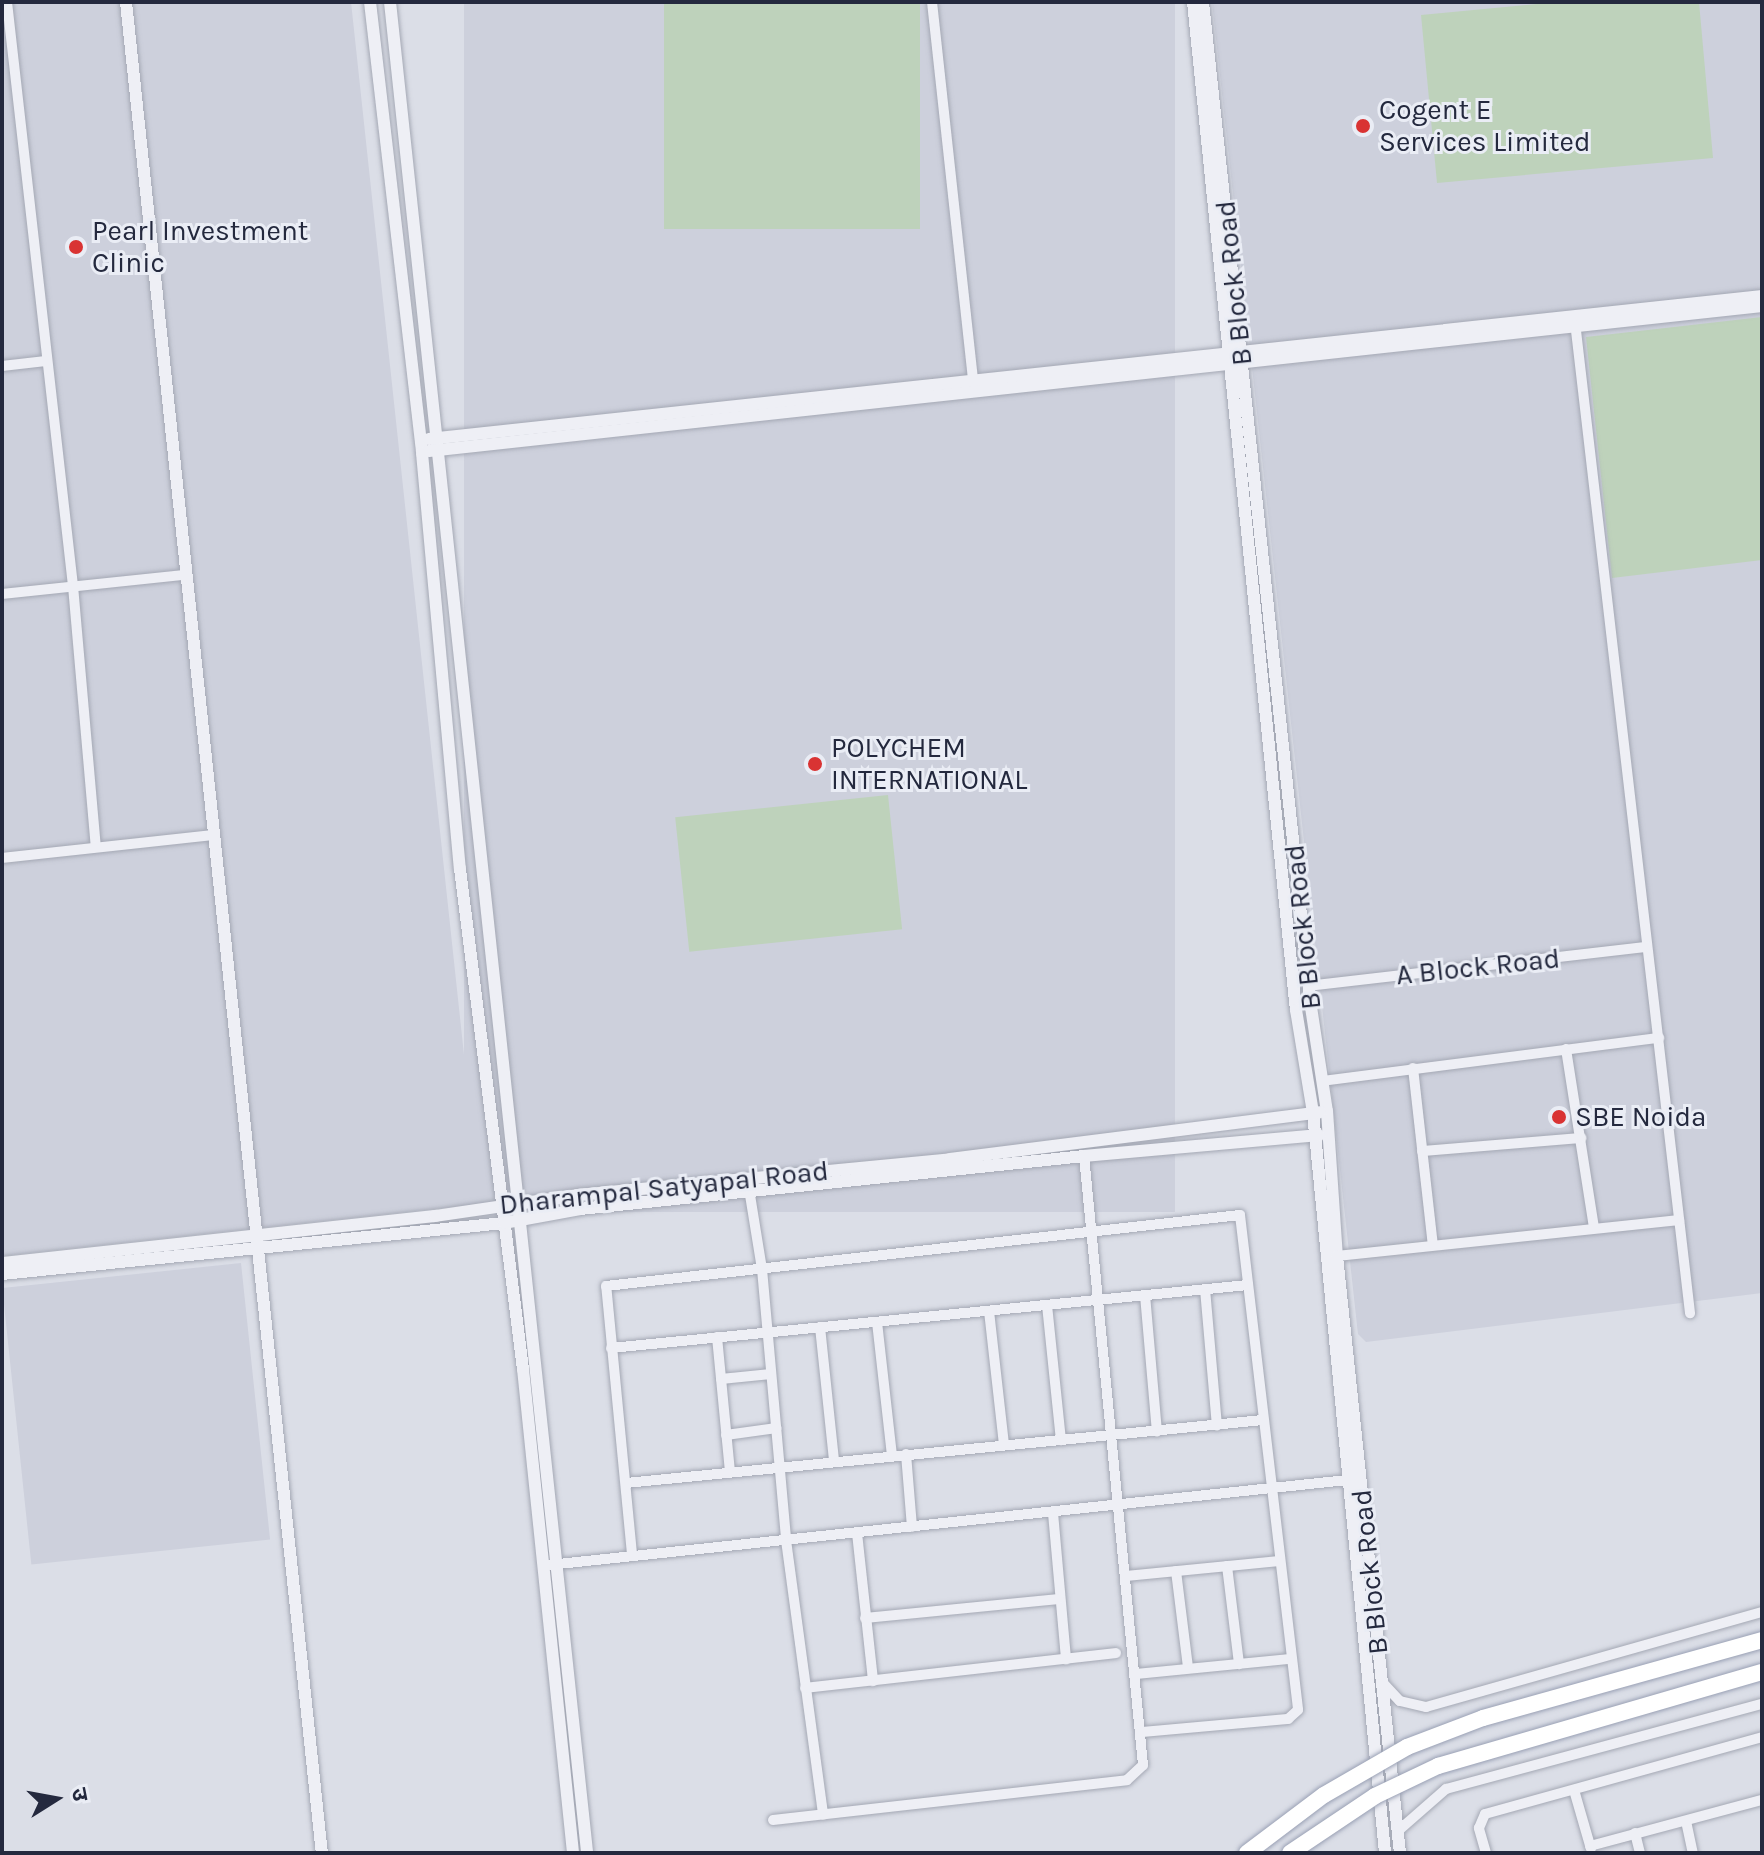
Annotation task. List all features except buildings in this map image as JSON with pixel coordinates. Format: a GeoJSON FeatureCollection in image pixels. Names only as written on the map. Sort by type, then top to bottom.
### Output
{"type":"FeatureCollection","features":[{"type":"Feature","properties":{"kind":"main road"},"geometry":{"type":"LineString","coordinates":[[1247,1853],[1324,1795],[1407,1747],[1483,1718],[1762,1640]]}},
{"type":"Feature","properties":{"kind":"main road"},"geometry":{"type":"LineString","coordinates":[[1290,1853],[1375,1796],[1438,1766],[1762,1672]]}},
{"type":"Feature","properties":{"kind":"street"},"geometry":{"type":"LineString","coordinates":[[7,2],[73,586],[96,847]]}},
{"type":"Feature","properties":{"kind":"street"},"geometry":{"type":"LineString","coordinates":[[126,2],[184,575],[322,1853]]}},
{"type":"Feature","properties":{"kind":"street"},"geometry":{"type":"LineString","coordinates":[[370,2],[421,446],[460,869],[502,1204],[573,1853]]}},
{"type":"Feature","properties":{"kind":"street"},"geometry":{"type":"LineString","coordinates":[[390,2],[587,1853]]}},
{"type":"Feature","properties":{"kind":"street"},"geometry":{"type":"LineString","coordinates":[[932,2],[974,387]]}},
{"type":"Feature","properties":{"kind":"street","name":"B Block Road"},"geometry":{"type":"LineString","coordinates":[[1193,2],[1308,986],[1327,1111],[1321,1135],[1347,1480],[1385,1853]]}},
{"type":"Feature","properties":{"kind":"street","name":"B Block Road"},"geometry":{"type":"LineString","coordinates":[[1203,2],[1296,1010],[1313,1113],[1321,1135],[1337,1256],[1400,1853]]}},
{"type":"Feature","properties":{"kind":"street"},"geometry":{"type":"LineString","coordinates":[[421,446],[1574,321],[1762,296]]}},
{"type":"Feature","properties":{"kind":"street"},"geometry":{"type":"LineString","coordinates":[[1574,321],[1762,306]]}},
{"type":"Feature","properties":{"kind":"street"},"geometry":{"type":"LineString","coordinates":[[1574,321],[1690,1313]]}},
{"type":"Feature","properties":{"kind":"street"},"geometry":{"type":"LineString","coordinates":[[2,366],[46,361]]}},
{"type":"Feature","properties":{"kind":"street"},"geometry":{"type":"LineString","coordinates":[[2,594],[184,575]]}},
{"type":"Feature","properties":{"kind":"street"},"geometry":{"type":"LineString","coordinates":[[2,858],[213,835]]}},
{"type":"Feature","properties":{"kind":"street","name":"A Block Road"},"geometry":{"type":"LineString","coordinates":[[1308,986],[1647,947]]}},
{"type":"Feature","properties":{"kind":"street"},"geometry":{"type":"LineString","coordinates":[[1322,1081],[1659,1038]]}},
{"type":"Feature","properties":{"kind":"street"},"geometry":{"type":"LineString","coordinates":[[1566,1049],[1594,1228]]}},
{"type":"Feature","properties":{"kind":"street"},"geometry":{"type":"LineString","coordinates":[[1413,1068],[1433,1245]]}},
{"type":"Feature","properties":{"kind":"street","name":"Dharampal Satyapal Road"},"geometry":{"type":"LineString","coordinates":[[2,1274],[257,1242],[502,1204],[950,1159],[1327,1111]]}},
{"type":"Feature","properties":{"kind":"street","name":"Dharampal Satyapal Road"},"geometry":{"type":"LineString","coordinates":[[2,1263],[504,1223],[580,1209],[750,1195],[1084,1156],[1321,1135]]}},
{"type":"Feature","properties":{"kind":"street"},"geometry":{"type":"LineString","coordinates":[[1422,1151],[1581,1138]]}},
{"type":"Feature","properties":{"kind":"street"},"geometry":{"type":"LineString","coordinates":[[773,1820],[1127,1780],[1143,1765],[1084,1156]]}},
{"type":"Feature","properties":{"kind":"street"},"geometry":{"type":"LineString","coordinates":[[750,1195],[762,1269],[786,1540],[823,1815]]}},
{"type":"Feature","properties":{"kind":"street"},"geometry":{"type":"LineString","coordinates":[[632,1554],[606,1286],[1240,1215],[1298,1710],[1292,1717],[1142,1732]]}},
{"type":"Feature","properties":{"kind":"street"},"geometry":{"type":"LineString","coordinates":[[1337,1256],[1679,1220]]}},
{"type":"Feature","properties":{"kind":"street"},"geometry":{"type":"LineString","coordinates":[[611,1348],[1248,1285]]}},
{"type":"Feature","properties":{"kind":"street"},"geometry":{"type":"LineString","coordinates":[[1205,1289],[1217,1425]]}},
{"type":"Feature","properties":{"kind":"street"},"geometry":{"type":"LineString","coordinates":[[1145,1295],[1157,1431]]}},
{"type":"Feature","properties":{"kind":"street"},"geometry":{"type":"LineString","coordinates":[[1047,1305],[1061,1440]]}},
{"type":"Feature","properties":{"kind":"street"},"geometry":{"type":"LineString","coordinates":[[989,1311],[1004,1445]]}},
{"type":"Feature","properties":{"kind":"street"},"geometry":{"type":"LineString","coordinates":[[877,1322],[892,1455]]}},
{"type":"Feature","properties":{"kind":"street"},"geometry":{"type":"LineString","coordinates":[[820,1327],[834,1460]]}},
{"type":"Feature","properties":{"kind":"street"},"geometry":{"type":"LineString","coordinates":[[717,1337],[730,1471]]}},
{"type":"Feature","properties":{"kind":"street"},"geometry":{"type":"LineString","coordinates":[[721,1379],[771,1374]]}},
{"type":"Feature","properties":{"kind":"street"},"geometry":{"type":"LineString","coordinates":[[626,1483],[781,1465],[1263,1420]]}},
{"type":"Feature","properties":{"kind":"street"},"geometry":{"type":"LineString","coordinates":[[726,1435],[777,1428]]}},
{"type":"Feature","properties":{"kind":"street"},"geometry":{"type":"LineString","coordinates":[[906,1454],[912,1527]]}},
{"type":"Feature","properties":{"kind":"street"},"geometry":{"type":"LineString","coordinates":[[542,1566],[632,1554],[1119,1507],[1347,1480]]}},
{"type":"Feature","properties":{"kind":"street"},"geometry":{"type":"LineString","coordinates":[[1053,1513],[1066,1659]]}},
{"type":"Feature","properties":{"kind":"street"},"geometry":{"type":"LineString","coordinates":[[857,1533],[873,1681]]}},
{"type":"Feature","properties":{"kind":"street"},"geometry":{"type":"LineString","coordinates":[[1126,1576],[1279,1561]]}},
{"type":"Feature","properties":{"kind":"street"},"geometry":{"type":"LineString","coordinates":[[1227,1566],[1239,1664]]}},
{"type":"Feature","properties":{"kind":"street"},"geometry":{"type":"LineString","coordinates":[[1176,1571],[1188,1667]]}},
{"type":"Feature","properties":{"kind":"street"},"geometry":{"type":"LineString","coordinates":[[865,1618],[1059,1599]]}},
{"type":"Feature","properties":{"kind":"street"},"geometry":{"type":"LineString","coordinates":[[1382,1682],[1400,1701],[1426,1707],[1762,1612]]}},
{"type":"Feature","properties":{"kind":"street"},"geometry":{"type":"LineString","coordinates":[[805,1688],[1116,1653]]}},
{"type":"Feature","properties":{"kind":"street"},"geometry":{"type":"LineString","coordinates":[[1136,1674],[1290,1659]]}},
{"type":"Feature","properties":{"kind":"street"},"geometry":{"type":"LineString","coordinates":[[1398,1831],[1446,1789],[1762,1704]]}},
{"type":"Feature","properties":{"kind":"street"},"geometry":{"type":"LineString","coordinates":[[1486,1853],[1479,1828],[1485,1814],[1762,1737]]}},
{"type":"Feature","properties":{"kind":"street"},"geometry":{"type":"LineString","coordinates":[[1574,1790],[1591,1850],[1635,1833],[1762,1800]]}},
{"type":"Feature","properties":{"kind":"street"},"geometry":{"type":"LineString","coordinates":[[1686,1821],[1693,1853]]}},
{"type":"Feature","properties":{"kind":"street"},"geometry":{"type":"LineString","coordinates":[[1635,1833],[1640,1853]]}},
{"type":"Feature","properties":{"kind":"shaded area"},"geometry":{"type":"Polygon","coordinates":[[[2,2],[351,2],[480,1204],[2,1256],[2,2]]]}},
{"type":"Feature","properties":{"kind":"shaded area"},"geometry":{"type":"Polygon","coordinates":[[[464,2],[1175,2],[1175,1212],[464,1212],[464,2]]]}},
{"type":"Feature","properties":{"kind":"shaded area"},"geometry":{"type":"Polygon","coordinates":[[[1212,2],[1762,2],[1762,1293],[1366,1342],[1358,1334],[1212,2]]]}},
{"type":"Feature","properties":{"kind":"shaded area"},"geometry":{"type":"Polygon","coordinates":[[[241,1263],[270,1539],[31,1565],[2,1288],[241,1263]]]}},
{"type":"Feature","properties":{"kind":"green space"},"geometry":{"type":"Polygon","coordinates":[[[664,2],[920,2],[920,229],[664,229],[664,2]]]}},
{"type":"Feature","properties":{"kind":"green space"},"geometry":{"type":"Polygon","coordinates":[[[1558,2],[1699,2],[1713,158],[1437,183],[1421,15],[1558,2]]]}},
{"type":"Feature","properties":{"kind":"green space"},"geometry":{"type":"Polygon","coordinates":[[[1762,317],[1762,560],[1612,578],[1586,337],[1762,317]]]}},
{"type":"Feature","properties":{"kind":"green space"},"geometry":{"type":"Polygon","coordinates":[[[888,795],[902,929],[689,952],[675,817],[888,795]]]}},
{"type":"Feature","properties":{"kind":"place","name":"Cogent E Services Limited"},"geometry":{"type":"Point","coordinates":[1363,126]}},
{"type":"Feature","properties":{"kind":"place","name":"Pearl Investment Clinic"},"geometry":{"type":"Point","coordinates":[76,247]}},
{"type":"Feature","properties":{"kind":"place","name":"POLYCHEM INTERNATIONAL"},"geometry":{"type":"Point","coordinates":[815,764]}},
{"type":"Feature","properties":{"kind":"place","name":"SBE Noida"},"geometry":{"type":"Point","coordinates":[1559,1117]}}]}
